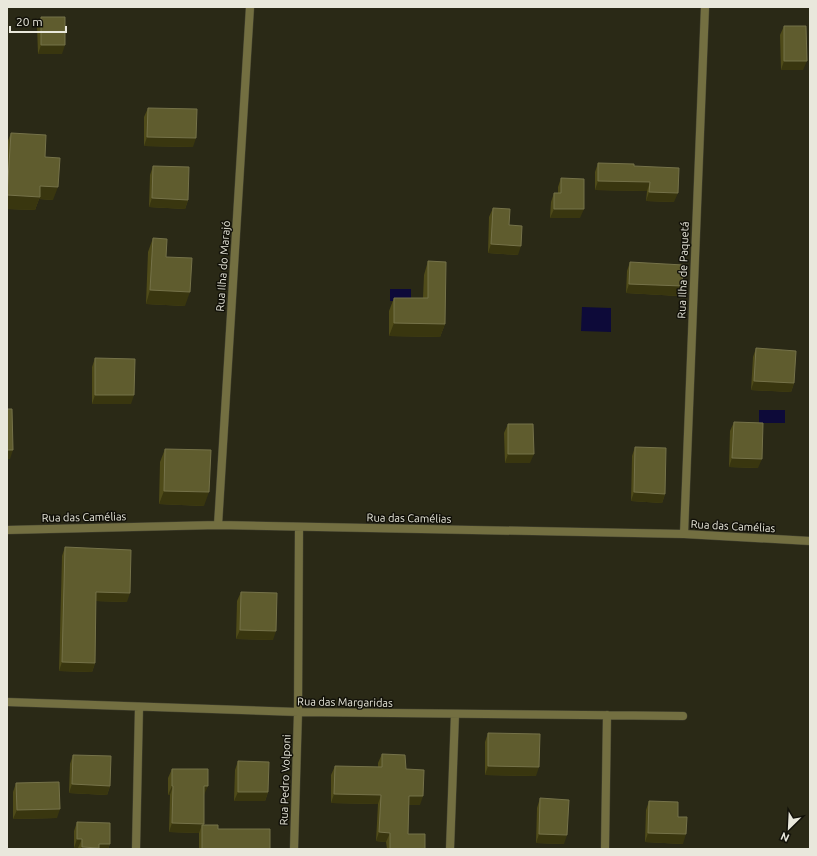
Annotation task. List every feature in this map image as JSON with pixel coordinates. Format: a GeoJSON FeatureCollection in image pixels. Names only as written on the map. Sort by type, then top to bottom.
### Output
{"type":"FeatureCollection","features":[{"type":"Feature","properties":{"kind":"street","name":"Rua Ilha do Marajó"},"geometry":{"type":"LineString","coordinates":[[218,525],[250,7]]}},
{"type":"Feature","properties":{"kind":"street","name":"Rua Ilha de Paquetá"},"geometry":{"type":"LineString","coordinates":[[684,534],[705,7]]}},
{"type":"Feature","properties":{"kind":"street","name":"Rua das Camélias"},"geometry":{"type":"LineString","coordinates":[[7,530],[218,525],[684,534],[810,541]]}},
{"type":"Feature","properties":{"kind":"street","name":"Rua Pedro Volponi"},"geometry":{"type":"LineString","coordinates":[[294,849],[298,712],[299,527]]}},
{"type":"Feature","properties":{"kind":"street","name":"Rua das Margaridas"},"geometry":{"type":"LineString","coordinates":[[7,702],[298,712],[683,716]]}},
{"type":"Feature","properties":{"kind":"street"},"geometry":{"type":"LineString","coordinates":[[136,849],[139,707]]}},
{"type":"Feature","properties":{"kind":"street"},"geometry":{"type":"LineString","coordinates":[[450,849],[455,714]]}},
{"type":"Feature","properties":{"kind":"street"},"geometry":{"type":"LineString","coordinates":[[605,849],[607,715]]}},
{"type":"Feature","properties":{"kind":"shaded area"},"geometry":{"type":"Polygon","coordinates":[[[390,289],[411,289],[411,301],[390,301],[390,289]]]}},
{"type":"Feature","properties":{"kind":"shaded area"},"geometry":{"type":"Polygon","coordinates":[[[582,307],[611,308],[611,332],[581,331],[582,307]]]}},
{"type":"Feature","properties":{"kind":"shaded area"},"geometry":{"type":"Polygon","coordinates":[[[759,410],[785,410],[785,423],[759,423],[759,410]]]}},
{"type":"Feature","properties":{"kind":"building"},"geometry":{"type":"Polygon","coordinates":[[[41,17],[65,17],[65,45],[41,45],[41,17]]]}},
{"type":"Feature","properties":{"kind":"building"},"geometry":{"type":"Polygon","coordinates":[[[784,26],[806,26],[807,61],[784,61],[784,26]]]}},
{"type":"Feature","properties":{"kind":"building"},"geometry":{"type":"Polygon","coordinates":[[[148,108],[197,109],[196,138],[147,137],[148,108]]]}},
{"type":"Feature","properties":{"kind":"building"},"geometry":{"type":"Polygon","coordinates":[[[11,133],[46,135],[45,157],[60,158],[58,187],[40,186],[40,197],[7,195],[11,133]]]}},
{"type":"Feature","properties":{"kind":"building"},"geometry":{"type":"Polygon","coordinates":[[[598,163],[634,164],[634,166],[679,168],[678,193],[649,192],[650,182],[598,181],[598,163]]]}},
{"type":"Feature","properties":{"kind":"building"},"geometry":{"type":"Polygon","coordinates":[[[153,166],[189,167],[188,200],[152,198],[153,166]]]}},
{"type":"Feature","properties":{"kind":"building"},"geometry":{"type":"Polygon","coordinates":[[[561,178],[584,179],[584,209],[554,209],[554,193],[561,193],[561,178]]]}},
{"type":"Feature","properties":{"kind":"building"},"geometry":{"type":"Polygon","coordinates":[[[493,208],[510,209],[509,225],[522,226],[521,246],[491,244],[493,208]]]}},
{"type":"Feature","properties":{"kind":"building"},"geometry":{"type":"Polygon","coordinates":[[[153,238],[167,239],[166,257],[192,258],[190,292],[150,290],[153,238]]]}},
{"type":"Feature","properties":{"kind":"building"},"geometry":{"type":"Polygon","coordinates":[[[428,261],[446,262],[445,324],[394,323],[394,298],[428,298],[428,261]]]}},
{"type":"Feature","properties":{"kind":"building"},"geometry":{"type":"Polygon","coordinates":[[[630,262],[683,265],[682,286],[629,284],[630,262]]]}},
{"type":"Feature","properties":{"kind":"building"},"geometry":{"type":"Polygon","coordinates":[[[756,348],[796,351],[794,383],[754,381],[756,348]]]}},
{"type":"Feature","properties":{"kind":"building"},"geometry":{"type":"Polygon","coordinates":[[[95,358],[135,359],[134,395],[95,395],[95,358]]]}},
{"type":"Feature","properties":{"kind":"building"},"geometry":{"type":"Polygon","coordinates":[[[7,409],[12,409],[13,450],[7,450],[7,409]]]}},
{"type":"Feature","properties":{"kind":"building"},"geometry":{"type":"Polygon","coordinates":[[[734,422],[763,423],[762,459],[732,458],[734,422]]]}},
{"type":"Feature","properties":{"kind":"building"},"geometry":{"type":"Polygon","coordinates":[[[508,424],[533,424],[534,454],[508,454],[508,424]]]}},
{"type":"Feature","properties":{"kind":"building"},"geometry":{"type":"Polygon","coordinates":[[[635,447],[666,448],[665,494],[634,492],[635,447]]]}},
{"type":"Feature","properties":{"kind":"building"},"geometry":{"type":"Polygon","coordinates":[[[165,449],[211,450],[209,492],[164,491],[165,449]]]}},
{"type":"Feature","properties":{"kind":"building"},"geometry":{"type":"Polygon","coordinates":[[[65,547],[131,550],[130,593],[96,592],[95,663],[62,662],[65,547]]]}},
{"type":"Feature","properties":{"kind":"building"},"geometry":{"type":"Polygon","coordinates":[[[241,592],[277,593],[276,631],[240,630],[241,592]]]}},
{"type":"Feature","properties":{"kind":"building"},"geometry":{"type":"Polygon","coordinates":[[[488,733],[540,734],[539,767],[488,766],[488,733]]]}},
{"type":"Feature","properties":{"kind":"building"},"geometry":{"type":"Polygon","coordinates":[[[382,754],[405,755],[406,769],[424,770],[423,796],[409,796],[408,834],[425,834],[425,849],[390,849],[390,833],[379,832],[381,795],[334,794],[335,766],[382,767],[382,754]]]}},
{"type":"Feature","properties":{"kind":"building"},"geometry":{"type":"Polygon","coordinates":[[[73,755],[111,756],[110,786],[72,784],[73,755]]]}},
{"type":"Feature","properties":{"kind":"building"},"geometry":{"type":"Polygon","coordinates":[[[238,761],[269,762],[268,792],[238,792],[238,761]]]}},
{"type":"Feature","properties":{"kind":"building"},"geometry":{"type":"Polygon","coordinates":[[[172,769],[208,769],[208,786],[204,786],[204,824],[172,823],[172,769]]]}},
{"type":"Feature","properties":{"kind":"building"},"geometry":{"type":"Polygon","coordinates":[[[59,782],[60,809],[17,810],[16,783],[59,782]]]}},
{"type":"Feature","properties":{"kind":"building"},"geometry":{"type":"Polygon","coordinates":[[[540,798],[569,800],[567,835],[539,834],[540,798]]]}},
{"type":"Feature","properties":{"kind":"building"},"geometry":{"type":"Polygon","coordinates":[[[649,801],[678,802],[678,817],[687,817],[686,834],[648,833],[649,801]]]}},
{"type":"Feature","properties":{"kind":"building"},"geometry":{"type":"Polygon","coordinates":[[[77,822],[110,823],[110,844],[99,844],[99,848],[82,847],[82,839],[77,839],[77,822]]]}},
{"type":"Feature","properties":{"kind":"building"},"geometry":{"type":"Polygon","coordinates":[[[202,825],[218,825],[218,829],[270,829],[270,849],[202,849],[202,825]]]}}]}
